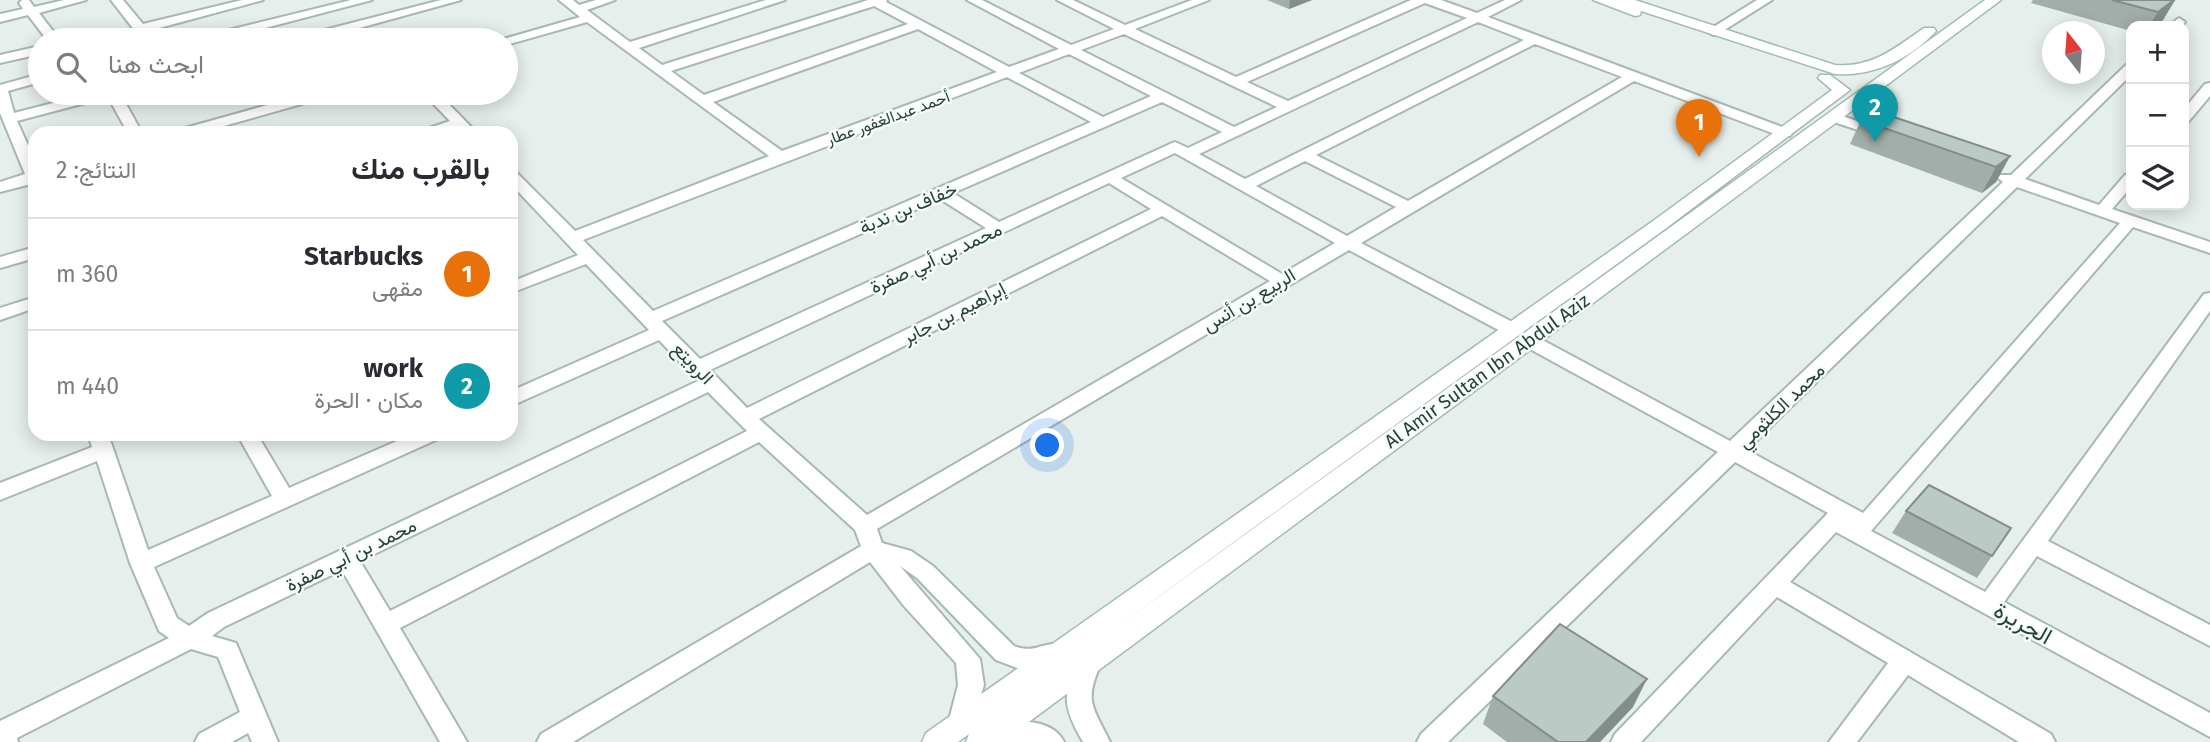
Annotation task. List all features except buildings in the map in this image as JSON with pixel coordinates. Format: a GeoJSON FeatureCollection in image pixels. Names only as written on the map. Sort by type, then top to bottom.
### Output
{"type":"FeatureCollection","features":[{"type":"Feature","properties":{"kind":"street"},"geometry":{"type":"LineString","coordinates":[[0,18],[27,6],[80,0]]}},
{"type":"Feature","properties":{"kind":"street"},"geometry":{"type":"LineString","coordinates":[[117,0],[139,28]]}},
{"type":"Feature","properties":{"kind":"street"},"geometry":{"type":"LineString","coordinates":[[144,28],[257,0]]}},
{"type":"Feature","properties":{"kind":"street"},"geometry":{"type":"LineString","coordinates":[[275,28],[366,0]]}},
{"type":"Feature","properties":{"kind":"street"},"geometry":{"type":"LineString","coordinates":[[348,28],[456,0]]}},
{"type":"Feature","properties":{"kind":"street"},"geometry":{"type":"LineString","coordinates":[[565,0],[780,157]]}},
{"type":"Feature","properties":{"kind":"street"},"geometry":{"type":"LineString","coordinates":[[518,37],[583,13],[609,0]]}},
{"type":"Feature","properties":{"kind":"street"},"geometry":{"type":"LineString","coordinates":[[630,46],[779,0]]}},
{"type":"Feature","properties":{"kind":"street"},"geometry":{"type":"LineString","coordinates":[[973,0],[1235,133]]}},
{"type":"Feature","properties":{"kind":"street"},"geometry":{"type":"LineString","coordinates":[[987,8],[1009,0]]}},
{"type":"Feature","properties":{"kind":"street"},"geometry":{"type":"LineString","coordinates":[[1063,0],[1289,107]]}},
{"type":"Feature","properties":{"kind":"street","name":"أحمد عبدالغفور عطار"},"geometry":{"type":"LineString","coordinates":[[573,239],[780,157],[1126,31],[1203,0]]}},
{"type":"Feature","properties":{"kind":"street"},"geometry":{"type":"LineString","coordinates":[[1238,81],[1421,0]]}},
{"type":"Feature","properties":{"kind":"street"},"geometry":{"type":"LineString","coordinates":[[1430,0],[1785,133]]}},
{"type":"Feature","properties":{"kind":"street","name":"محمد بن أبي صفرة"},"geometry":{"type":"LineString","coordinates":[[3,730],[188,639],[216,620],[999,229],[1111,178],[1181,150],[1235,133],[1515,0]]}},
{"type":"Feature","properties":{"kind":"street"},"geometry":{"type":"LineString","coordinates":[[1600,0],[1850,80],[1875,82],[1896,72],[1994,0]]}},
{"type":"Feature","properties":{"kind":"street"},"geometry":{"type":"LineString","coordinates":[[1622,0],[1850,80]]}},
{"type":"Feature","properties":{"kind":"street"},"geometry":{"type":"LineString","coordinates":[[1713,31],[1766,0]]}},
{"type":"Feature","properties":{"kind":"street"},"geometry":{"type":"LineString","coordinates":[[1850,80],[1975,0]]}},
{"type":"Feature","properties":{"kind":"street"},"geometry":{"type":"LineString","coordinates":[[662,69],[879,1],[1103,123]]}},
{"type":"Feature","properties":{"kind":"street"},"geometry":{"type":"LineString","coordinates":[[27,6],[44,28]]}},
{"type":"Feature","properties":{"kind":"street"},"geometry":{"type":"LineString","coordinates":[[704,100],[921,24]]}},
{"type":"Feature","properties":{"kind":"street"},"geometry":{"type":"LineString","coordinates":[[1244,186],[1535,39]]}},
{"type":"Feature","properties":{"kind":"street"},"geometry":{"type":"LineString","coordinates":[[0,59],[28,53]]}},
{"type":"Feature","properties":{"kind":"street","name":"محمد الكلثومي"},"geometry":{"type":"LineString","coordinates":[[1430,742],[2126,73]]}},
{"type":"Feature","properties":{"kind":"street","name":"الربيع بن أنس"},"geometry":{"type":"LineString","coordinates":[[550,742],[869,537],[1282,281],[1633,76]]}},
{"type":"Feature","properties":{"kind":"street","name":"Al Amir Sultan Ibn Abdul Aziz"},"geometry":{"type":"LineString","coordinates":[[936,742],[1061,652],[1833,117],[1850,80]]}},
{"type":"Feature","properties":{"kind":"street","name":"Al Amir Sultan Ibn Abdul Aziz"},"geometry":{"type":"LineString","coordinates":[[984,739],[1785,133],[1850,80]]}},
{"type":"Feature","properties":{"kind":"street"},"geometry":{"type":"LineString","coordinates":[[28,81],[0,89],[9,119],[28,161]]}},
{"type":"Feature","properties":{"kind":"street"},"geometry":{"type":"LineString","coordinates":[[2189,111],[2210,87]]}},
{"type":"Feature","properties":{"kind":"street","name":"خفاف بن ندبة"},"geometry":{"type":"LineString","coordinates":[[518,394],[657,325],[942,193],[1163,96]]}},
{"type":"Feature","properties":{"kind":"street"},"geometry":{"type":"LineString","coordinates":[[9,119],[62,105]]}},
{"type":"Feature","properties":{"kind":"street"},"geometry":{"type":"LineString","coordinates":[[120,105],[131,126]]}},
{"type":"Feature","properties":{"kind":"street"},"geometry":{"type":"LineString","coordinates":[[208,126],[282,105]]}},
{"type":"Feature","properties":{"kind":"street"},"geometry":{"type":"LineString","coordinates":[[442,105],[463,126]]}},
{"type":"Feature","properties":{"kind":"street"},"geometry":{"type":"LineString","coordinates":[[1833,117],[1898,140]]}},
{"type":"Feature","properties":{"kind":"street","name":"الجريرة"},"geometry":{"type":"LineString","coordinates":[[1181,150],[1734,452],[1990,604],[2210,726]]}},
{"type":"Feature","properties":{"kind":"street"},"geometry":{"type":"LineString","coordinates":[[1306,156],[1408,207]]}},
{"type":"Feature","properties":{"kind":"street"},"geometry":{"type":"LineString","coordinates":[[1989,172],[2130,221],[2208,244]]}},
{"type":"Feature","properties":{"kind":"street"},"geometry":{"type":"LineString","coordinates":[[1111,178],[1282,281]]}},
{"type":"Feature","properties":{"kind":"street"},"geometry":{"type":"LineString","coordinates":[[0,187],[28,179]]}},
{"type":"Feature","properties":{"kind":"street"},"geometry":{"type":"LineString","coordinates":[[2102,211],[2126,184]]}},
{"type":"Feature","properties":{"kind":"street"},"geometry":{"type":"LineString","coordinates":[[942,193],[999,229]]}},
{"type":"Feature","properties":{"kind":"street","name":"الرويتع"},"geometry":{"type":"LineString","coordinates":[[520,196],[573,239],[745,418],[763,432],[869,537],[912,599],[968,659],[971,685],[961,724]]}},
{"type":"Feature","properties":{"kind":"street","name":"إبراهيم بن جابر"},"geometry":{"type":"LineString","coordinates":[[745,418],[1163,209]]}},
{"type":"Feature","properties":{"kind":"street","name":"الجريرة"},"geometry":{"type":"LineString","coordinates":[[1838,515],[1867,524],[2130,221]]}},
{"type":"Feature","properties":{"kind":"street"},"geometry":{"type":"LineString","coordinates":[[0,263],[28,254]]}},
{"type":"Feature","properties":{"kind":"street"},"geometry":{"type":"LineString","coordinates":[[518,285],[590,257]]}},
{"type":"Feature","properties":{"kind":"street"},"geometry":{"type":"LineString","coordinates":[[1990,604],[2210,298]]}},
{"type":"Feature","properties":{"kind":"street"},"geometry":{"type":"LineString","coordinates":[[0,314],[28,304]]}},
{"type":"Feature","properties":{"kind":"street"},"geometry":{"type":"LineString","coordinates":[[387,624],[763,432]]}},
{"type":"Feature","properties":{"kind":"street"},"geometry":{"type":"LineString","coordinates":[[251,441],[285,499]]}},
{"type":"Feature","properties":{"kind":"street"},"geometry":{"type":"LineString","coordinates":[[141,563],[415,441]]}},
{"type":"Feature","properties":{"kind":"street"},"geometry":{"type":"LineString","coordinates":[[0,492],[101,442],[141,563],[168,624],[188,639],[227,649],[265,742]]}},
{"type":"Feature","properties":{"kind":"street"},"geometry":{"type":"LineString","coordinates":[[1624,742],[1838,515]]}},
{"type":"Feature","properties":{"kind":"street","name":"الرويتع"},"geometry":{"type":"LineString","coordinates":[[869,537],[925,572],[1005,653],[1025,661],[1061,652]]}},
{"type":"Feature","properties":{"kind":"street"},"geometry":{"type":"LineString","coordinates":[[2032,543],[2210,636]]}},
{"type":"Feature","properties":{"kind":"street"},"geometry":{"type":"LineString","coordinates":[[346,557],[454,742]]}},
{"type":"Feature","properties":{"kind":"street"},"geometry":{"type":"LineString","coordinates":[[1773,583],[2042,742]]}},
{"type":"Feature","properties":{"kind":"street"},"geometry":{"type":"LineString","coordinates":[[1091,660],[1079,681],[1075,700],[1097,742]]}},
{"type":"Feature","properties":{"kind":"street"},"geometry":{"type":"LineString","coordinates":[[1842,742],[1905,660]]}},
{"type":"Feature","properties":{"kind":"street"},"geometry":{"type":"LineString","coordinates":[[208,742],[255,717]]}},
{"type":"Feature","properties":{"kind":"street"},"geometry":{"type":"LineString","coordinates":[[984,739],[1014,731],[1041,734],[1051,742]]}},
{"type":"Feature","properties":{"kind":"place","name":"work"},"geometry":{"type":"Point","coordinates":[1875,142]}},
{"type":"Feature","properties":{"kind":"place","name":"Starbucks"},"geometry":{"type":"Point","coordinates":[1699,157]}}]}
